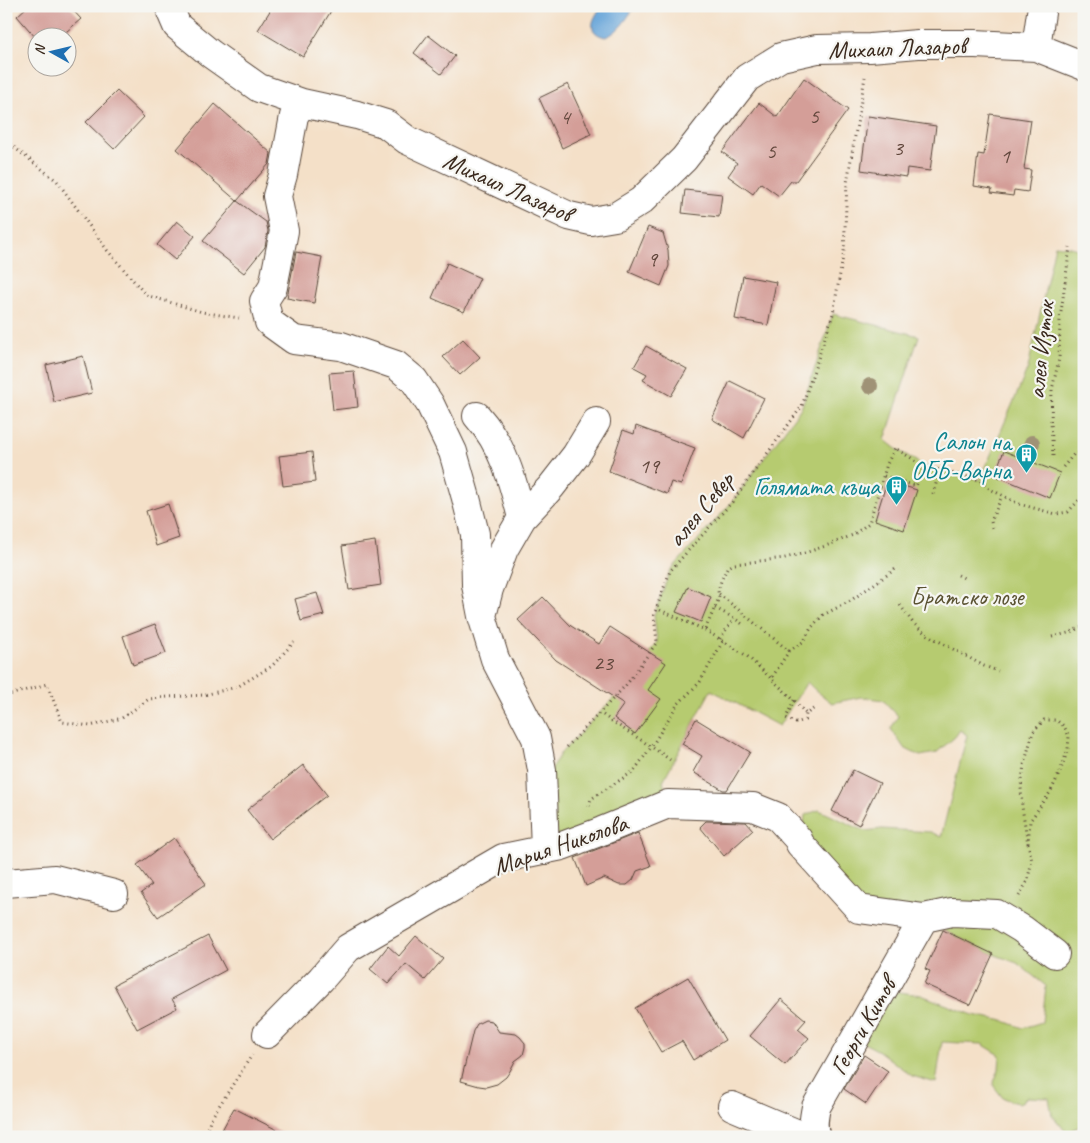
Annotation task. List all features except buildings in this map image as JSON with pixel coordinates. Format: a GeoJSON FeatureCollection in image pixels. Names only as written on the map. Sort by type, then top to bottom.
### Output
{"type":"FeatureCollection","features":[{"type":"Feature","properties":{"kind":"street","name":"Михаил Лазаров"},"geometry":{"type":"LineString","coordinates":[[170,6],[178,26],[210,54],[258,88],[302,103],[357,115],[386,124],[407,140],[569,216],[590,221],[614,218],[641,201],[684,159],[747,78],[781,58],[817,50],[918,44],[975,44],[1036,47],[1084,66]]}},
{"type":"Feature","properties":{"kind":"street"},"geometry":{"type":"LineString","coordinates":[[1036,47],[1042,6]]}},
{"type":"Feature","properties":{"kind":"street"},"geometry":{"type":"LineString","coordinates":[[302,103],[294,116],[283,175],[277,196],[284,231],[273,287],[264,301],[269,322],[294,340],[341,346],[396,365],[414,380],[430,404],[452,452],[466,498],[475,534],[476,585],[482,616],[495,659],[536,738],[542,770],[545,850]]}},
{"type":"Feature","properties":{"kind":"street"},"geometry":{"type":"LineString","coordinates":[[477,416],[487,427],[502,452],[514,484],[522,518]]}},
{"type":"Feature","properties":{"kind":"street"},"geometry":{"type":"LineString","coordinates":[[482,616],[489,589],[504,548],[522,518],[551,487],[576,455],[596,422]]}},
{"type":"Feature","properties":{"kind":"street","name":"Мария Николова"},"geometry":{"type":"LineString","coordinates":[[267,1034],[348,948],[503,858],[562,846],[668,804],[753,807],[778,817],[859,909],[924,918],[952,912],[997,914]]}},
{"type":"Feature","properties":{"kind":"street"},"geometry":{"type":"LineString","coordinates":[[6,883],[55,879],[114,894]]}},
{"type":"Feature","properties":{"kind":"street"},"geometry":{"type":"LineString","coordinates":[[997,914],[1022,929],[1056,954]]}},
{"type":"Feature","properties":{"kind":"street","name":"Георги Китов"},"geometry":{"type":"LineString","coordinates":[[816,1137],[813,1120],[816,1107],[924,918]]}},
{"type":"Feature","properties":{"kind":"street"},"geometry":{"type":"LineString","coordinates":[[732,1106],[804,1137]]}},
{"type":"Feature","properties":{"kind":"path","name":"алея Север"},"geometry":{"type":"LineString","coordinates":[[542,778],[549,773],[560,754],[627,684],[658,642],[654,615],[670,572],[732,502],[802,406],[833,314],[844,251],[847,183],[863,89]]}},
{"type":"Feature","properties":{"kind":"path"},"geometry":{"type":"LineString","coordinates":[[6,141],[57,181],[107,250],[146,295],[202,312],[269,322]]}},
{"type":"Feature","properties":{"kind":"path","name":"алея Изток"},"geometry":{"type":"LineString","coordinates":[[1054,456],[1051,422],[1052,390],[1059,358],[1060,319],[1070,247]]}},
{"type":"Feature","properties":{"kind":"path"},"geometry":{"type":"LineString","coordinates":[[705,630],[719,598],[718,591],[727,568],[734,564],[785,558],[805,553],[853,535],[869,523],[887,464],[895,448],[924,466],[980,480],[990,489],[1018,504],[1056,514],[1068,512],[1080,500],[1084,503]]}},
{"type":"Feature","properties":{"kind":"path"},"geometry":{"type":"LineString","coordinates":[[1063,467],[1074,454],[1084,453]]}},
{"type":"Feature","properties":{"kind":"path"},"geometry":{"type":"LineString","coordinates":[[884,476],[916,486],[924,466]]}},
{"type":"Feature","properties":{"kind":"path"},"geometry":{"type":"LineString","coordinates":[[932,494],[940,470]]}},
{"type":"Feature","properties":{"kind":"path"},"geometry":{"type":"LineString","coordinates":[[992,528],[991,521],[1002,496]]}},
{"type":"Feature","properties":{"kind":"path"},"geometry":{"type":"LineString","coordinates":[[771,679],[789,651],[804,641],[810,628],[823,615],[850,601],[897,568]]}},
{"type":"Feature","properties":{"kind":"path"},"geometry":{"type":"LineString","coordinates":[[958,575],[964,578]]}},
{"type":"Feature","properties":{"kind":"path"},"geometry":{"type":"LineString","coordinates":[[718,594],[789,651]]}},
{"type":"Feature","properties":{"kind":"path"},"geometry":{"type":"LineString","coordinates":[[900,605],[913,623],[926,634],[984,666],[998,671]]}},
{"type":"Feature","properties":{"kind":"path"},"geometry":{"type":"LineString","coordinates":[[715,608],[734,618],[744,626]]}},
{"type":"Feature","properties":{"kind":"path"},"geometry":{"type":"LineString","coordinates":[[660,610],[705,630],[747,656],[794,700],[806,714]]}},
{"type":"Feature","properties":{"kind":"path"},"geometry":{"type":"LineString","coordinates":[[588,814],[591,799],[634,771],[677,705],[700,682],[734,618]]}},
{"type":"Feature","properties":{"kind":"path"},"geometry":{"type":"LineString","coordinates":[[1052,637],[1084,626]]}},
{"type":"Feature","properties":{"kind":"path"},"geometry":{"type":"LineString","coordinates":[[6,696],[47,684],[62,722],[90,726],[122,718],[149,699],[204,695],[237,687],[272,666],[294,642]]}},
{"type":"Feature","properties":{"kind":"path"},"geometry":{"type":"LineString","coordinates":[[794,700],[786,718],[796,723],[805,720],[806,714],[816,707]]}},
{"type":"Feature","properties":{"kind":"path"},"geometry":{"type":"LineString","coordinates":[[603,715],[652,746],[670,760]]}},
{"type":"Feature","properties":{"kind":"path"},"geometry":{"type":"LineString","coordinates":[[997,914],[1015,902],[1027,882],[1032,861],[1028,844],[1022,807],[1021,788],[1032,732],[1044,720],[1056,720],[1064,726],[1069,736],[1068,749],[1051,791],[1030,821],[1028,844]]}},
{"type":"Feature","properties":{"kind":"path"},"geometry":{"type":"LineString","coordinates":[[205,1137],[210,1120],[267,1034]]}},
{"type":"Feature","properties":{"kind":"green space","name":"Братско лозе"},"geometry":{"type":"Polygon","coordinates":[[[1055,245],[1084,251],[1084,1124],[1067,1133],[1052,1115],[1049,1098],[1027,1097],[1020,1104],[1003,1098],[993,1085],[999,1069],[1000,1055],[982,1044],[942,1042],[936,1083],[912,1076],[879,1051],[862,1042],[891,991],[921,995],[973,1015],[1004,1021],[1023,1028],[1042,1022],[1046,986],[1017,963],[993,954],[943,930],[926,930],[929,923],[1021,929],[861,906],[802,839],[805,815],[819,810],[865,831],[882,829],[931,832],[941,837],[967,735],[960,730],[955,737],[936,753],[920,756],[904,748],[891,729],[898,716],[883,700],[861,697],[832,703],[807,682],[779,726],[711,690],[663,781],[668,804],[562,846],[546,810],[549,773],[560,754],[627,684],[657,642],[654,615],[670,571],[732,502],[802,406],[833,314],[919,336],[885,440],[924,466],[980,480],[1028,368],[1055,245]]]}},
{"type":"Feature","properties":{"kind":"water"},"geometry":{"type":"Polygon","coordinates":[[[602,6],[634,6],[614,33],[605,37],[595,32],[593,28],[596,15],[602,6]]]}},
{"type":"Feature","properties":{"kind":"place","name":"Салон на ОББ-Варна"},"geometry":{"type":"Point","coordinates":[1027,474]}},
{"type":"Feature","properties":{"kind":"place","name":"Голямата къща"},"geometry":{"type":"Point","coordinates":[896,505]}}]}
